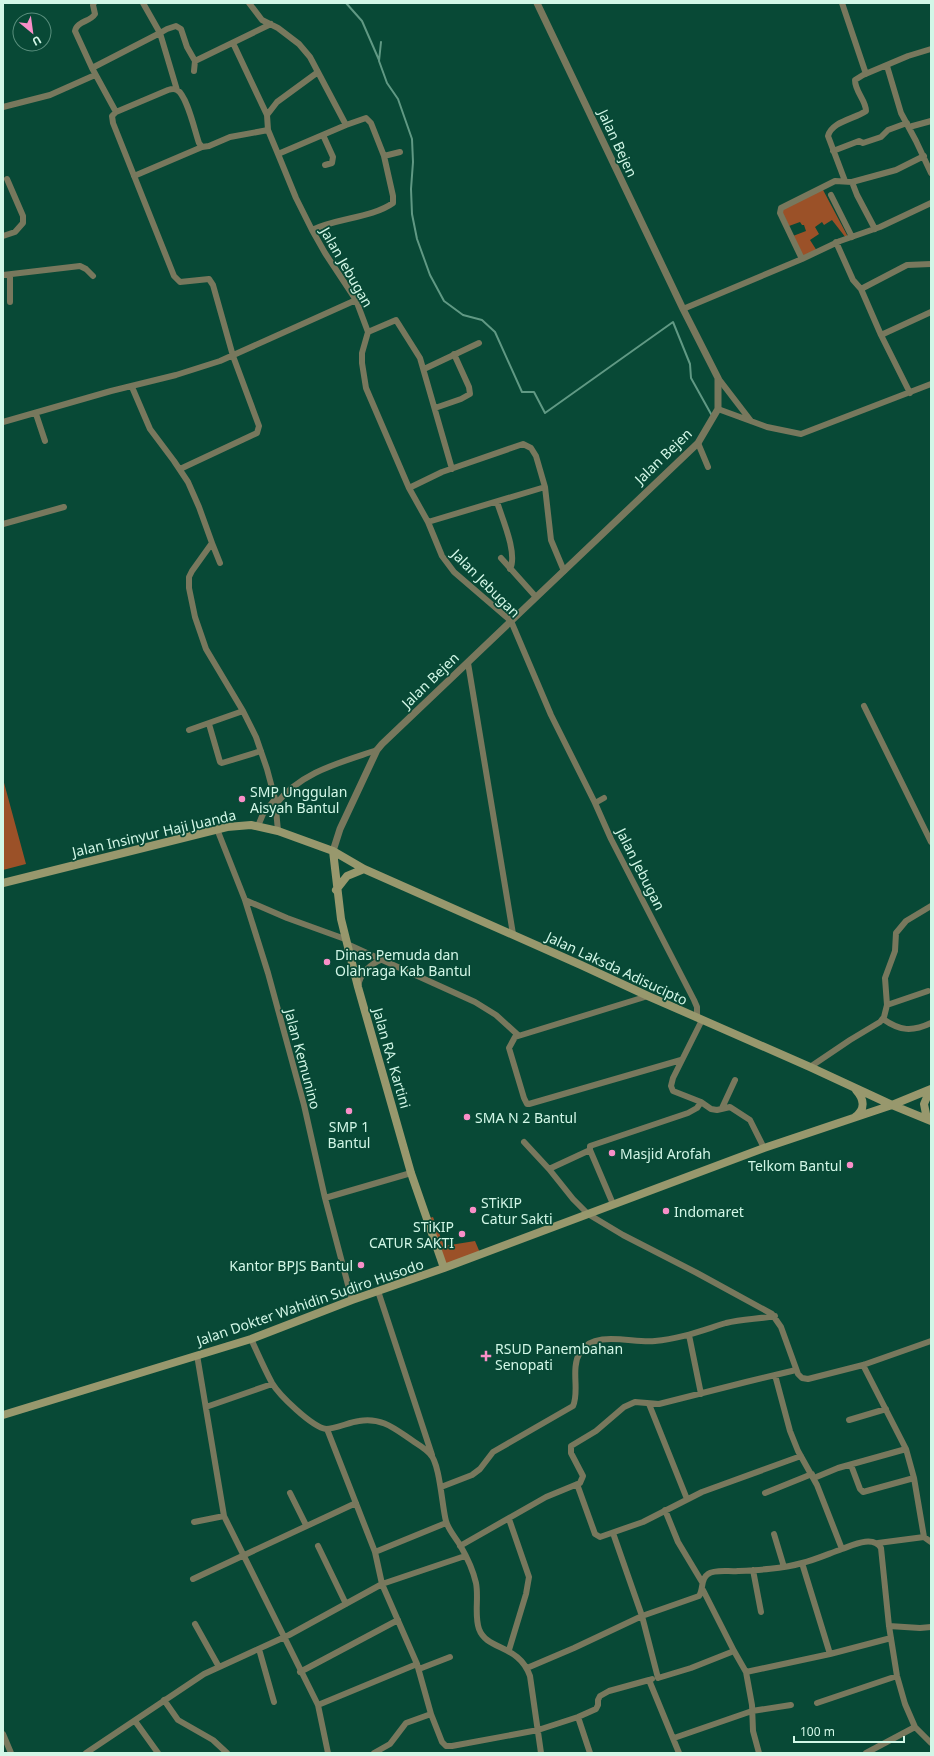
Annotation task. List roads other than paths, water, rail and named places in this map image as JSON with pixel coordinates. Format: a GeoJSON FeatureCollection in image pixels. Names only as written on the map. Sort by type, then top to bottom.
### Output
{"type":"FeatureCollection","features":[{"type":"Feature","properties":{"kind":"main road","name":"Jalan Insinyur Haji Juanda"},"geometry":{"type":"LineString","coordinates":[[3,883],[217,829],[243,825],[258,826],[278,831],[333,851]]}},
{"type":"Feature","properties":{"kind":"main road","name":"Jalan Laksda Adisucipto"},"geometry":{"type":"LineString","coordinates":[[333,851],[364,869],[513,934],[892,1105],[929,1120]]}},
{"type":"Feature","properties":{"kind":"main road","name":"Jalan RA. Kartini"},"geometry":{"type":"LineString","coordinates":[[333,851],[336,890],[346,941],[358,987],[410,1173],[444,1268]]}},
{"type":"Feature","properties":{"kind":"main road"},"geometry":{"type":"LineString","coordinates":[[336,890],[347,876],[364,869]]}},
{"type":"Feature","properties":{"kind":"main road"},"geometry":{"type":"LineString","coordinates":[[852,1118],[860,1113],[863,1103],[861,1096],[854,1088]]}},
{"type":"Feature","properties":{"kind":"main road"},"geometry":{"type":"LineString","coordinates":[[929,1120],[924,1104],[931,1089]]}},
{"type":"Feature","properties":{"kind":"main road","name":"Jalan Dokter Wahidin Sudiro Husodo"},"geometry":{"type":"LineString","coordinates":[[3,1415],[251,1339],[352,1300],[444,1268],[764,1148],[892,1105],[931,1089]]}},
{"type":"Feature","properties":{"kind":"street"},"geometry":{"type":"LineString","coordinates":[[94,3],[95,14],[92,18],[78,25],[75,31],[95,75],[116,112]]}},
{"type":"Feature","properties":{"kind":"street"},"geometry":{"type":"LineString","coordinates":[[143,3],[160,34],[177,90],[184,98],[198,143],[202,147]]}},
{"type":"Feature","properties":{"kind":"street"},"geometry":{"type":"LineString","coordinates":[[249,3],[262,20],[272,24],[299,44],[310,57],[346,126]]}},
{"type":"Feature","properties":{"kind":"street","name":"Jalan Bejen"},"geometry":{"type":"LineString","coordinates":[[333,851],[340,829],[377,750],[698,443],[718,409],[718,378],[683,309],[537,3]]}},
{"type":"Feature","properties":{"kind":"street"},"geometry":{"type":"LineString","coordinates":[[842,3],[866,74]]}},
{"type":"Feature","properties":{"kind":"street"},"geometry":{"type":"LineString","coordinates":[[194,61],[272,24]]}},
{"type":"Feature","properties":{"kind":"street"},"geometry":{"type":"LineString","coordinates":[[92,68],[160,34],[167,29],[176,26],[181,29],[187,47],[194,61],[194,71]]}},
{"type":"Feature","properties":{"kind":"street"},"geometry":{"type":"LineString","coordinates":[[134,176],[202,147],[209,146],[230,137],[268,130],[268,115],[233,43]]}},
{"type":"Feature","properties":{"kind":"street"},"geometry":{"type":"LineString","coordinates":[[845,181],[828,136],[831,129],[866,111],[865,105],[855,84],[856,80],[866,74],[908,56],[931,49]]}},
{"type":"Feature","properties":{"kind":"street"},"geometry":{"type":"LineString","coordinates":[[887,66],[898,104],[931,173]]}},
{"type":"Feature","properties":{"kind":"street"},"geometry":{"type":"LineString","coordinates":[[268,115],[277,102],[291,90],[318,72]]}},
{"type":"Feature","properties":{"kind":"street"},"geometry":{"type":"LineString","coordinates":[[3,107],[50,96],[95,75]]}},
{"type":"Feature","properties":{"kind":"street"},"geometry":{"type":"LineString","coordinates":[[177,90],[168,90],[116,112],[112,116],[113,123],[176,279],[180,282],[208,279],[213,286],[233,356],[258,421],[259,430],[257,433],[180,469]]}},
{"type":"Feature","properties":{"kind":"street"},"geometry":{"type":"LineString","coordinates":[[278,154],[366,118],[371,123],[384,156],[393,196],[393,203],[372,213],[323,225],[312,230]]}},
{"type":"Feature","properties":{"kind":"street"},"geometry":{"type":"LineString","coordinates":[[833,151],[859,141],[863,143],[881,137],[888,130],[931,121]]}},
{"type":"Feature","properties":{"kind":"street","name":"Jalan Jebugan"},"geometry":{"type":"LineString","coordinates":[[268,130],[296,198],[312,230],[325,253],[356,300],[368,332],[362,353],[366,388],[408,488],[428,522],[442,556],[454,572],[511,621],[551,715],[595,803],[611,839],[694,1000],[700,1019]]}},
{"type":"Feature","properties":{"kind":"street"},"geometry":{"type":"LineString","coordinates":[[323,135],[333,158],[332,163],[325,166]]}},
{"type":"Feature","properties":{"kind":"street"},"geometry":{"type":"LineString","coordinates":[[384,156],[400,152]]}},
{"type":"Feature","properties":{"kind":"street"},"geometry":{"type":"LineString","coordinates":[[802,259],[780,210],[825,185],[836,181],[852,182],[896,170],[924,156]]}},
{"type":"Feature","properties":{"kind":"street"},"geometry":{"type":"LineString","coordinates":[[3,236],[15,232],[23,223],[23,216],[7,179]]}},
{"type":"Feature","properties":{"kind":"street"},"geometry":{"type":"LineString","coordinates":[[852,182],[857,195],[875,229]]}},
{"type":"Feature","properties":{"kind":"street"},"geometry":{"type":"LineString","coordinates":[[831,195],[852,237]]}},
{"type":"Feature","properties":{"kind":"street"},"geometry":{"type":"LineString","coordinates":[[683,309],[802,259],[836,242],[875,229],[931,202]]}},
{"type":"Feature","properties":{"kind":"street"},"geometry":{"type":"LineString","coordinates":[[836,242],[853,280],[861,288],[881,336],[910,392]]}},
{"type":"Feature","properties":{"kind":"street"},"geometry":{"type":"LineString","coordinates":[[861,288],[907,265],[931,264]]}},
{"type":"Feature","properties":{"kind":"street"},"geometry":{"type":"LineString","coordinates":[[3,275],[80,266],[86,269],[93,276]]}},
{"type":"Feature","properties":{"kind":"street"},"geometry":{"type":"LineString","coordinates":[[10,274],[10,302]]}},
{"type":"Feature","properties":{"kind":"street"},"geometry":{"type":"LineString","coordinates":[[3,422],[36,414],[111,391],[176,375],[233,356],[356,300]]}},
{"type":"Feature","properties":{"kind":"street"},"geometry":{"type":"LineString","coordinates":[[881,336],[931,312]]}},
{"type":"Feature","properties":{"kind":"street"},"geometry":{"type":"LineString","coordinates":[[368,332],[396,320],[420,358],[452,469]]}},
{"type":"Feature","properties":{"kind":"street"},"geometry":{"type":"LineString","coordinates":[[424,369],[479,343]]}},
{"type":"Feature","properties":{"kind":"street"},"geometry":{"type":"LineString","coordinates":[[435,408],[461,400],[470,394],[469,387],[454,354]]}},
{"type":"Feature","properties":{"kind":"street"},"geometry":{"type":"LineString","coordinates":[[718,378],[751,421]]}},
{"type":"Feature","properties":{"kind":"street"},"geometry":{"type":"LineString","coordinates":[[718,409],[779,430],[801,434],[931,384]]}},
{"type":"Feature","properties":{"kind":"street"},"geometry":{"type":"LineString","coordinates":[[132,387],[150,428],[180,469],[199,507],[220,563]]}},
{"type":"Feature","properties":{"kind":"street"},"geometry":{"type":"LineString","coordinates":[[36,414],[45,441]]}},
{"type":"Feature","properties":{"kind":"street"},"geometry":{"type":"LineString","coordinates":[[698,443],[708,467]]}},
{"type":"Feature","properties":{"kind":"street"},"geometry":{"type":"LineString","coordinates":[[408,488],[452,469],[523,444],[531,448],[536,456],[545,488],[551,540],[564,571]]}},
{"type":"Feature","properties":{"kind":"street"},"geometry":{"type":"LineString","coordinates":[[428,522],[545,488]]}},
{"type":"Feature","properties":{"kind":"street"},"geometry":{"type":"LineString","coordinates":[[497,502],[512,550],[513,561],[510,568]]}},
{"type":"Feature","properties":{"kind":"street"},"geometry":{"type":"LineString","coordinates":[[3,524],[64,507]]}},
{"type":"Feature","properties":{"kind":"street"},"geometry":{"type":"LineString","coordinates":[[212,543],[192,571],[188,581],[195,617],[204,644],[243,711],[262,751],[275,802],[278,831]]}},
{"type":"Feature","properties":{"kind":"street"},"geometry":{"type":"LineString","coordinates":[[501,558],[536,597]]}},
{"type":"Feature","properties":{"kind":"street"},"geometry":{"type":"LineString","coordinates":[[468,663],[513,934]]}},
{"type":"Feature","properties":{"kind":"street"},"geometry":{"type":"LineString","coordinates":[[864,706],[931,842]]}},
{"type":"Feature","properties":{"kind":"street"},"geometry":{"type":"LineString","coordinates":[[189,730],[243,711]]}},
{"type":"Feature","properties":{"kind":"street"},"geometry":{"type":"LineString","coordinates":[[209,724],[220,762],[222,763],[262,751]]}},
{"type":"Feature","properties":{"kind":"street"},"geometry":{"type":"LineString","coordinates":[[258,826],[262,814],[291,787],[306,777],[377,750]]}},
{"type":"Feature","properties":{"kind":"street"},"geometry":{"type":"LineString","coordinates":[[595,803],[604,798]]}},
{"type":"Feature","properties":{"kind":"street","name":"Jalan Kemunino"},"geometry":{"type":"LineString","coordinates":[[217,829],[245,900],[268,973],[304,1105],[325,1198],[352,1300]]}},
{"type":"Feature","properties":{"kind":"street"},"geometry":{"type":"LineString","coordinates":[[245,900],[346,941],[480,1005],[496,1015],[518,1035]]}},
{"type":"Feature","properties":{"kind":"street"},"geometry":{"type":"LineString","coordinates":[[810,1067],[883,1019],[887,1005],[885,978],[895,951],[896,934],[906,921],[931,906]]}},
{"type":"Feature","properties":{"kind":"street"},"geometry":{"type":"LineString","coordinates":[[358,987],[362,975],[368,967],[383,959]]}},
{"type":"Feature","properties":{"kind":"street"},"geometry":{"type":"LineString","coordinates":[[887,1005],[928,991]]}},
{"type":"Feature","properties":{"kind":"street"},"geometry":{"type":"LineString","coordinates":[[648,996],[515,1037],[509,1048],[527,1104],[681,1060]]}},
{"type":"Feature","properties":{"kind":"street"},"geometry":{"type":"LineString","coordinates":[[700,1019],[672,1081],[671,1086],[673,1091],[701,1102],[711,1109],[717,1110],[730,1107],[750,1120],[764,1148]]}},
{"type":"Feature","properties":{"kind":"street"},"geometry":{"type":"LineString","coordinates":[[883,1019],[896,1028],[905,1029],[917,1028],[931,1024]]}},
{"type":"Feature","properties":{"kind":"street"},"geometry":{"type":"LineString","coordinates":[[722,1108],[734,1080]]}},
{"type":"Feature","properties":{"kind":"street"},"geometry":{"type":"LineString","coordinates":[[613,1204],[590,1150],[590,1146],[688,1113],[697,1108],[701,1102]]}},
{"type":"Feature","properties":{"kind":"street"},"geometry":{"type":"LineString","coordinates":[[524,1142],[549,1169],[569,1195],[588,1214],[622,1235],[697,1273],[775,1316],[781,1327],[796,1370],[799,1376],[804,1380],[863,1365],[931,1340]]}},
{"type":"Feature","properties":{"kind":"street"},"geometry":{"type":"LineString","coordinates":[[549,1169],[590,1150]]}},
{"type":"Feature","properties":{"kind":"street"},"geometry":{"type":"LineString","coordinates":[[325,1198],[410,1173]]}},
{"type":"Feature","properties":{"kind":"street"},"geometry":{"type":"LineString","coordinates":[[378,1291],[432,1455],[441,1487],[442,1505],[446,1524],[466,1556],[474,1573],[477,1586],[479,1630],[483,1636],[494,1645],[508,1650],[523,1662],[527,1668],[530,1676],[541,1753]]}},
{"type":"Feature","properties":{"kind":"street"},"geometry":{"type":"LineString","coordinates":[[441,1487],[472,1475],[480,1469],[493,1452],[573,1406],[577,1360],[580,1352],[585,1347],[604,1339],[655,1342],[690,1335],[728,1323],[775,1316]]}},
{"type":"Feature","properties":{"kind":"street"},"geometry":{"type":"LineString","coordinates":[[690,1335],[701,1394]]}},
{"type":"Feature","properties":{"kind":"street"},"geometry":{"type":"LineString","coordinates":[[251,1339],[272,1384],[304,1417],[314,1424],[327,1429],[359,1421],[379,1421],[391,1426],[432,1455]]}},
{"type":"Feature","properties":{"kind":"street"},"geometry":{"type":"LineString","coordinates":[[197,1355],[224,1516],[300,1672],[318,1705],[328,1753]]}},
{"type":"Feature","properties":{"kind":"street"},"geometry":{"type":"LineString","coordinates":[[863,1365],[906,1449],[914,1478],[924,1537]]}},
{"type":"Feature","properties":{"kind":"street"},"geometry":{"type":"LineString","coordinates":[[460,1546],[546,1497],[582,1481],[583,1476],[571,1453],[571,1446],[596,1431],[628,1405],[639,1402],[659,1404],[796,1370]]}},
{"type":"Feature","properties":{"kind":"street"},"geometry":{"type":"LineString","coordinates":[[775,1375],[787,1425],[801,1456],[813,1476],[842,1549]]}},
{"type":"Feature","properties":{"kind":"street"},"geometry":{"type":"LineString","coordinates":[[206,1407],[272,1384]]}},
{"type":"Feature","properties":{"kind":"street"},"geometry":{"type":"LineString","coordinates":[[649,1404],[687,1499]]}},
{"type":"Feature","properties":{"kind":"street"},"geometry":{"type":"LineString","coordinates":[[849,1420],[886,1409]]}},
{"type":"Feature","properties":{"kind":"street"},"geometry":{"type":"LineString","coordinates":[[327,1429],[375,1552],[382,1584],[418,1666],[431,1714],[442,1742],[446,1746],[538,1730],[578,1717],[596,1709],[598,1700],[603,1693],[691,1668],[734,1651]]}},
{"type":"Feature","properties":{"kind":"street"},"geometry":{"type":"LineString","coordinates":[[765,1493],[813,1476],[906,1449]]}},
{"type":"Feature","properties":{"kind":"street"},"geometry":{"type":"LineString","coordinates":[[577,1484],[597,1536],[600,1537],[643,1522],[687,1499],[801,1456]]}},
{"type":"Feature","properties":{"kind":"street"},"geometry":{"type":"LineString","coordinates":[[851,1465],[860,1490],[864,1492],[914,1478]]}},
{"type":"Feature","properties":{"kind":"street"},"geometry":{"type":"LineString","coordinates":[[290,1493],[306,1525]]}},
{"type":"Feature","properties":{"kind":"street"},"geometry":{"type":"LineString","coordinates":[[193,1579],[356,1503]]}},
{"type":"Feature","properties":{"kind":"street"},"geometry":{"type":"LineString","coordinates":[[665,1510],[682,1550],[702,1582],[703,1590],[746,1672],[754,1736],[759,1753]]}},
{"type":"Feature","properties":{"kind":"street"},"geometry":{"type":"LineString","coordinates":[[194,1522],[224,1516]]}},
{"type":"Feature","properties":{"kind":"street"},"geometry":{"type":"LineString","coordinates":[[508,1650],[526,1594],[529,1577],[509,1519]]}},
{"type":"Feature","properties":{"kind":"street"},"geometry":{"type":"LineString","coordinates":[[375,1552],[446,1524]]}},
{"type":"Feature","properties":{"kind":"street"},"geometry":{"type":"LineString","coordinates":[[613,1533],[642,1616],[658,1678]]}},
{"type":"Feature","properties":{"kind":"street"},"geometry":{"type":"LineString","coordinates":[[774,1534],[784,1567]]}},
{"type":"Feature","properties":{"kind":"street"},"geometry":{"type":"LineString","coordinates":[[702,1582],[705,1576],[712,1572],[784,1567],[802,1563],[863,1542],[878,1543],[924,1537],[931,1542]]}},
{"type":"Feature","properties":{"kind":"street"},"geometry":{"type":"LineString","coordinates":[[878,1543],[882,1553],[889,1626],[897,1676],[905,1704],[915,1727],[931,1743]]}},
{"type":"Feature","properties":{"kind":"street"},"geometry":{"type":"LineString","coordinates":[[318,1546],[346,1604]]}},
{"type":"Feature","properties":{"kind":"street"},"geometry":{"type":"LineString","coordinates":[[86,1753],[204,1674],[284,1637],[382,1584],[466,1556]]}},
{"type":"Feature","properties":{"kind":"street"},"geometry":{"type":"LineString","coordinates":[[802,1563],[830,1654]]}},
{"type":"Feature","properties":{"kind":"street"},"geometry":{"type":"LineString","coordinates":[[753,1570],[760,1612]]}},
{"type":"Feature","properties":{"kind":"street"},"geometry":{"type":"LineString","coordinates":[[527,1668],[642,1616],[699,1596],[703,1590]]}},
{"type":"Feature","properties":{"kind":"street"},"geometry":{"type":"LineString","coordinates":[[300,1672],[398,1620]]}},
{"type":"Feature","properties":{"kind":"street"},"geometry":{"type":"LineString","coordinates":[[195,1624],[220,1666]]}},
{"type":"Feature","properties":{"kind":"street"},"geometry":{"type":"LineString","coordinates":[[889,1626],[920,1628],[931,1627]]}},
{"type":"Feature","properties":{"kind":"street"},"geometry":{"type":"LineString","coordinates":[[746,1672],[830,1654],[891,1638]]}},
{"type":"Feature","properties":{"kind":"street"},"geometry":{"type":"LineString","coordinates":[[259,1649],[274,1702]]}},
{"type":"Feature","properties":{"kind":"street"},"geometry":{"type":"LineString","coordinates":[[318,1705],[418,1666],[450,1657]]}},
{"type":"Feature","properties":{"kind":"street"},"geometry":{"type":"LineString","coordinates":[[817,1703],[897,1676]]}},
{"type":"Feature","properties":{"kind":"street"},"geometry":{"type":"LineString","coordinates":[[649,1680],[679,1753]]}},
{"type":"Feature","properties":{"kind":"street"},"geometry":{"type":"LineString","coordinates":[[164,1700],[177,1719],[213,1740],[227,1753]]}},
{"type":"Feature","properties":{"kind":"street"},"geometry":{"type":"LineString","coordinates":[[674,1738],[752,1711],[792,1705]]}},
{"type":"Feature","properties":{"kind":"street"},"geometry":{"type":"LineString","coordinates":[[374,1753],[390,1744],[395,1739],[402,1726],[406,1723],[431,1714]]}},
{"type":"Feature","properties":{"kind":"street"},"geometry":{"type":"LineString","coordinates":[[578,1717],[590,1753]]}},
{"type":"Feature","properties":{"kind":"street"},"geometry":{"type":"LineString","coordinates":[[135,1721],[158,1753]]}},
{"type":"Feature","properties":{"kind":"street"},"geometry":{"type":"LineString","coordinates":[[866,1753],[915,1727]]}},
{"type":"Feature","properties":{"kind":"street"},"geometry":{"type":"LineString","coordinates":[[3,1734],[11,1753]]}},
{"type":"Feature","properties":{"kind":"waterway"},"geometry":{"type":"LineString","coordinates":[[346,3],[362,21],[379,60]]}},
{"type":"Feature","properties":{"kind":"waterway"},"geometry":{"type":"LineString","coordinates":[[381,42],[379,61],[387,83],[398,99],[412,139],[412,214],[417,239],[430,275],[444,301],[463,315],[482,320],[495,332],[522,392],[534,392],[545,413],[673,322],[690,364],[691,378],[711,414]]}},
{"type":"Feature","properties":{"kind":"place","name":"SMP Unggulan Aisyah Bantul"},"geometry":{"type":"Point","coordinates":[242,799]}},
{"type":"Feature","properties":{"kind":"place","name":"Dinas Pemuda dan Olahraga Kab Bantul"},"geometry":{"type":"Point","coordinates":[327,962]}},
{"type":"Feature","properties":{"kind":"place","name":"SMP 1 Bantul"},"geometry":{"type":"Point","coordinates":[349,1111]}},
{"type":"Feature","properties":{"kind":"place","name":"SMA N 2 Bantul"},"geometry":{"type":"Point","coordinates":[467,1117]}},
{"type":"Feature","properties":{"kind":"place","name":"Masjid Arofah"},"geometry":{"type":"Point","coordinates":[612,1153]}},
{"type":"Feature","properties":{"kind":"place","name":"Telkom Bantul"},"geometry":{"type":"Point","coordinates":[850,1165]}},
{"type":"Feature","properties":{"kind":"place","name":"STiKIP Catur Sakti"},"geometry":{"type":"Point","coordinates":[473,1210]}},
{"type":"Feature","properties":{"kind":"place","name":"Indomaret"},"geometry":{"type":"Point","coordinates":[666,1211]}},
{"type":"Feature","properties":{"kind":"place","name":"STiKIP CATUR SAKTI"},"geometry":{"type":"Point","coordinates":[462,1234]}},
{"type":"Feature","properties":{"kind":"place","name":"Kantor BPJS Bantul"},"geometry":{"type":"Point","coordinates":[361,1265]}},
{"type":"Feature","properties":{"kind":"place","name":"RSUD Panembahan Senopati"},"geometry":{"type":"Point","coordinates":[486,1356]}}]}
